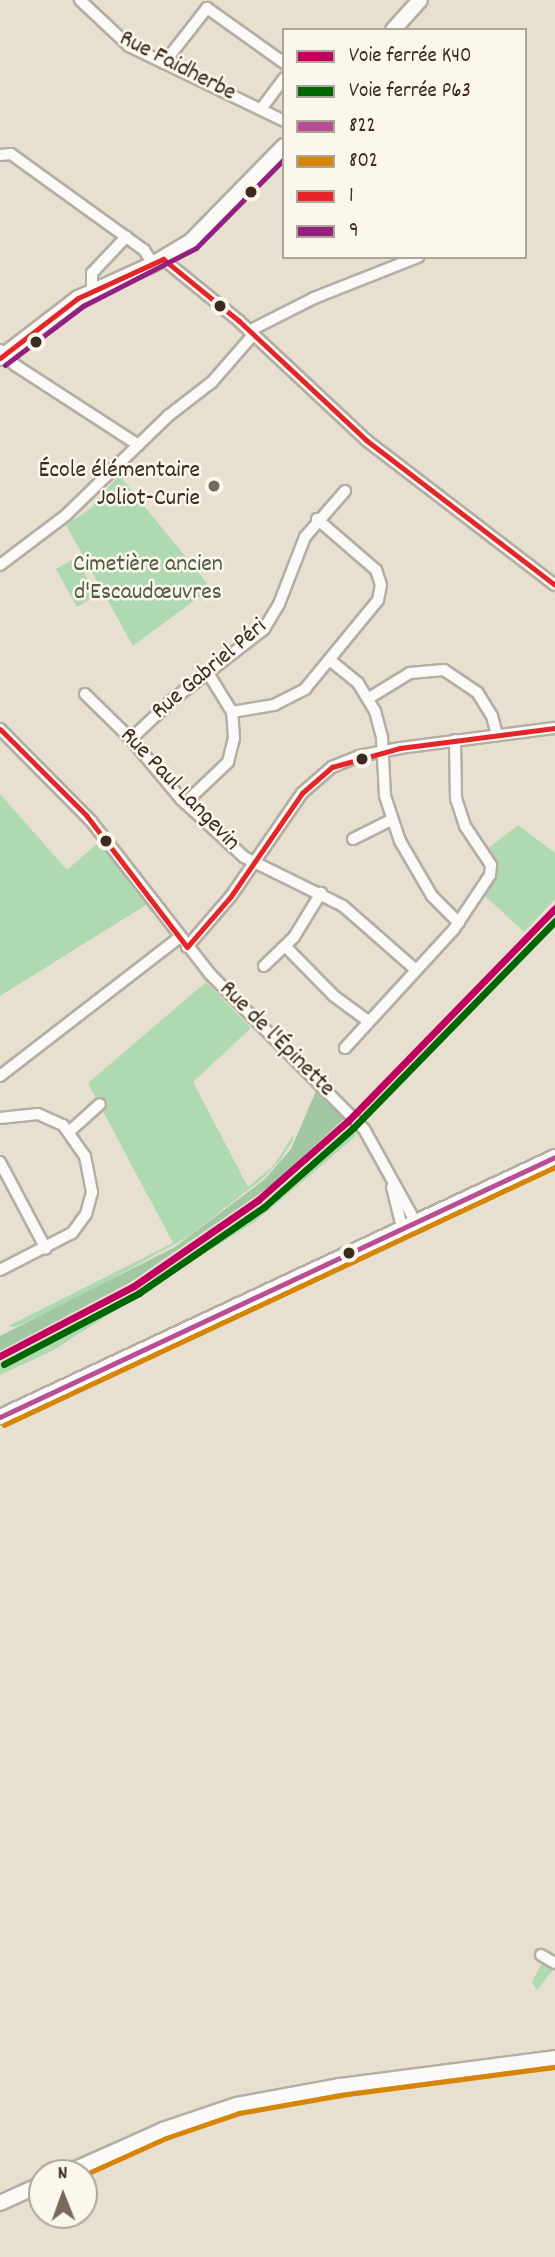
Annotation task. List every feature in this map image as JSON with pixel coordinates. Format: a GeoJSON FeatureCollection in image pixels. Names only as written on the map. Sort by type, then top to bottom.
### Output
{"type":"FeatureCollection","features":[{"type":"Feature","properties":{"kind":"main road"},"geometry":{"type":"LineString","coordinates":[[395,28],[420,0]]}},
{"type":"Feature","properties":{"kind":"main road"},"geometry":{"type":"LineString","coordinates":[[1,354],[92,290],[158,262],[201,233],[282,148]]}},
{"type":"Feature","properties":{"kind":"main road"},"geometry":{"type":"LineString","coordinates":[[0,1417],[555,1157]]}},
{"type":"Feature","properties":{"kind":"main road"},"geometry":{"type":"LineString","coordinates":[[98,2159],[186,2121],[278,2097],[501,2068],[555,2058]]}},
{"type":"Feature","properties":{"kind":"main road"},"geometry":{"type":"LineString","coordinates":[[501,2068],[555,2066]]}},
{"type":"Feature","properties":{"kind":"main road"},"geometry":{"type":"LineString","coordinates":[[0,2203],[28,2190]]}},
{"type":"Feature","properties":{"kind":"street","name":"Rue Faidherbe"},"geometry":{"type":"LineString","coordinates":[[80,0],[117,38],[282,120]]}},
{"type":"Feature","properties":{"kind":"street"},"geometry":{"type":"LineString","coordinates":[[164,63],[207,8],[282,62]]}},
{"type":"Feature","properties":{"kind":"street"},"geometry":{"type":"LineString","coordinates":[[261,109],[282,81]]}},
{"type":"Feature","properties":{"kind":"street"},"geometry":{"type":"LineString","coordinates":[[0,155],[11,154],[126,237],[251,333],[366,440],[555,585]]}},
{"type":"Feature","properties":{"kind":"street"},"geometry":{"type":"LineString","coordinates":[[92,290],[92,273],[126,237]]}},
{"type":"Feature","properties":{"kind":"street"},"geometry":{"type":"LineString","coordinates":[[0,565],[65,515],[138,445],[212,382],[251,333],[314,298],[413,259]]}},
{"type":"Feature","properties":{"kind":"street"},"geometry":{"type":"LineString","coordinates":[[1,354],[138,445]]}},
{"type":"Feature","properties":{"kind":"street","name":"Rue Gabriel Péri"},"geometry":{"type":"LineString","coordinates":[[131,739],[269,623],[298,551],[317,519],[345,491]]}},
{"type":"Feature","properties":{"kind":"street"},"geometry":{"type":"LineString","coordinates":[[232,712],[293,696],[331,660],[376,605],[381,585],[372,566],[317,519]]}},
{"type":"Feature","properties":{"kind":"street"},"geometry":{"type":"LineString","coordinates":[[331,660],[369,698],[380,724],[391,820],[432,896],[459,923]]}},
{"type":"Feature","properties":{"kind":"street"},"geometry":{"type":"LineString","coordinates":[[369,698],[415,671],[444,670],[477,692],[492,716],[498,735]]}},
{"type":"Feature","properties":{"kind":"street"},"geometry":{"type":"LineString","coordinates":[[185,803],[228,762],[234,738],[232,712],[208,673]]}},
{"type":"Feature","properties":{"kind":"street","name":"Rue Paul Langevin"},"geometry":{"type":"LineString","coordinates":[[85,694],[131,739],[185,803],[253,864],[321,893],[349,910],[416,970]]}},
{"type":"Feature","properties":{"kind":"street"},"geometry":{"type":"LineString","coordinates":[[187,947],[253,864],[314,780],[345,761],[383,751],[555,728]]}},
{"type":"Feature","properties":{"kind":"street","name":"Rue de l'Épinette"},"geometry":{"type":"LineString","coordinates":[[0,729],[86,815],[187,947],[359,1124],[390,1181],[409,1224]]}},
{"type":"Feature","properties":{"kind":"street"},"geometry":{"type":"LineString","coordinates":[[345,1048],[459,923],[491,871],[460,814],[454,779],[454,740]]}},
{"type":"Feature","properties":{"kind":"street"},"geometry":{"type":"LineString","coordinates":[[353,839],[391,820]]}},
{"type":"Feature","properties":{"kind":"street"},"geometry":{"type":"LineString","coordinates":[[264,966],[286,947],[321,893]]}},
{"type":"Feature","properties":{"kind":"street"},"geometry":{"type":"LineString","coordinates":[[0,1076],[180,937]]}},
{"type":"Feature","properties":{"kind":"street"},"geometry":{"type":"LineString","coordinates":[[286,947],[334,996],[368,1021]]}},
{"type":"Feature","properties":{"kind":"street"},"geometry":{"type":"LineString","coordinates":[[70,1131],[100,1104]]}},
{"type":"Feature","properties":{"kind":"street"},"geometry":{"type":"LineString","coordinates":[[0,1118],[38,1114],[70,1131],[89,1168],[90,1202],[76,1229],[46,1249],[0,1270]]}},
{"type":"Feature","properties":{"kind":"street"},"geometry":{"type":"LineString","coordinates":[[0,1162],[46,1249]]}},
{"type":"Feature","properties":{"kind":"street"},"geometry":{"type":"LineString","coordinates":[[541,1955],[555,1963]]}},
{"type":"Feature","properties":{"kind":"green space","name":"Cimetière ancien d'Escaudœuvres"},"geometry":{"type":"Polygon","coordinates":[[[119,475],[211,588],[133,646],[66,525],[90,509],[119,475]]]}},
{"type":"Feature","properties":{"kind":"green space"},"geometry":{"type":"Polygon","coordinates":[[[75,558],[97,595],[77,607],[56,569],[75,558]]]}},
{"type":"Feature","properties":{"kind":"green space"},"geometry":{"type":"Polygon","coordinates":[[[0,794],[67,870],[99,842],[146,905],[0,996],[0,794]]]}},
{"type":"Feature","properties":{"kind":"green space"},"geometry":{"type":"Polygon","coordinates":[[[518,825],[555,853],[555,899],[524,932],[484,895],[496,870],[485,851],[518,825]]]}},
{"type":"Feature","properties":{"kind":"green space"},"geometry":{"type":"Polygon","coordinates":[[[206,982],[251,1028],[193,1082],[248,1187],[274,1165],[294,1134],[292,1142],[280,1160],[261,1180],[189,1236],[74,1300],[15,1327],[8,1326],[173,1243],[88,1083],[206,982]]]}},
{"type":"Feature","properties":{"kind":"green space"},"geometry":{"type":"Polygon","coordinates":[[[316,1091],[344,1119],[272,1185],[129,1283],[0,1351],[0,1336],[175,1247],[264,1180],[291,1149],[316,1091]]]}},
{"type":"Feature","properties":{"kind":"green space"},"geometry":{"type":"Polygon","coordinates":[[[352,1129],[356,1136],[257,1220],[52,1351],[0,1375],[0,1364],[139,1292],[238,1226],[352,1129]]]}},
{"type":"Feature","properties":{"kind":"green space"},"geometry":{"type":"Polygon","coordinates":[[[542,1963],[553,1970],[537,1990],[532,1982],[542,1963]]]}},
{"type":"Feature","properties":{"kind":"rail line","name":"K40"},"geometry":{"type":"LineString","coordinates":[[0,1356],[134,1286],[258,1200],[348,1121],[555,908]]}},
{"type":"Feature","properties":{"kind":"rail line","name":"P63"},"geometry":{"type":"LineString","coordinates":[[4,1364],[139,1293],[264,1207],[354,1127],[555,921]]}},
{"type":"Feature","properties":{"kind":"transit line","name":"9"},"geometry":{"type":"LineString","coordinates":[[5,365],[83,306],[196,248],[282,161]]}},
{"type":"Feature","properties":{"kind":"transit line","name":"1"},"geometry":{"type":"LineString","coordinates":[[163,259],[239,321],[366,440],[555,585]]}},
{"type":"Feature","properties":{"kind":"transit line","name":"1"},"geometry":{"type":"LineString","coordinates":[[0,358],[78,298],[163,259]]}},
{"type":"Feature","properties":{"kind":"transit line","name":"1"},"geometry":{"type":"LineString","coordinates":[[187,947],[231,896],[302,793],[332,767],[400,748],[555,728]]}},
{"type":"Feature","properties":{"kind":"transit line","name":"1"},"geometry":{"type":"LineString","coordinates":[[0,729],[86,815],[187,947]]}},
{"type":"Feature","properties":{"kind":"transit line","name":"822"},"geometry":{"type":"LineString","coordinates":[[0,1417],[555,1157]]}},
{"type":"Feature","properties":{"kind":"transit line","name":"802"},"geometry":{"type":"LineString","coordinates":[[4,1425],[555,1167]]}},
{"type":"Feature","properties":{"kind":"transit line","name":"802"},"geometry":{"type":"LineString","coordinates":[[98,2169],[166,2138],[239,2113],[341,2095],[555,2067]]}},
{"type":"Feature","properties":{"kind":"place","name":"École élémentaire Joliot-Curie"},"geometry":{"type":"Point","coordinates":[214,486]}}]}
